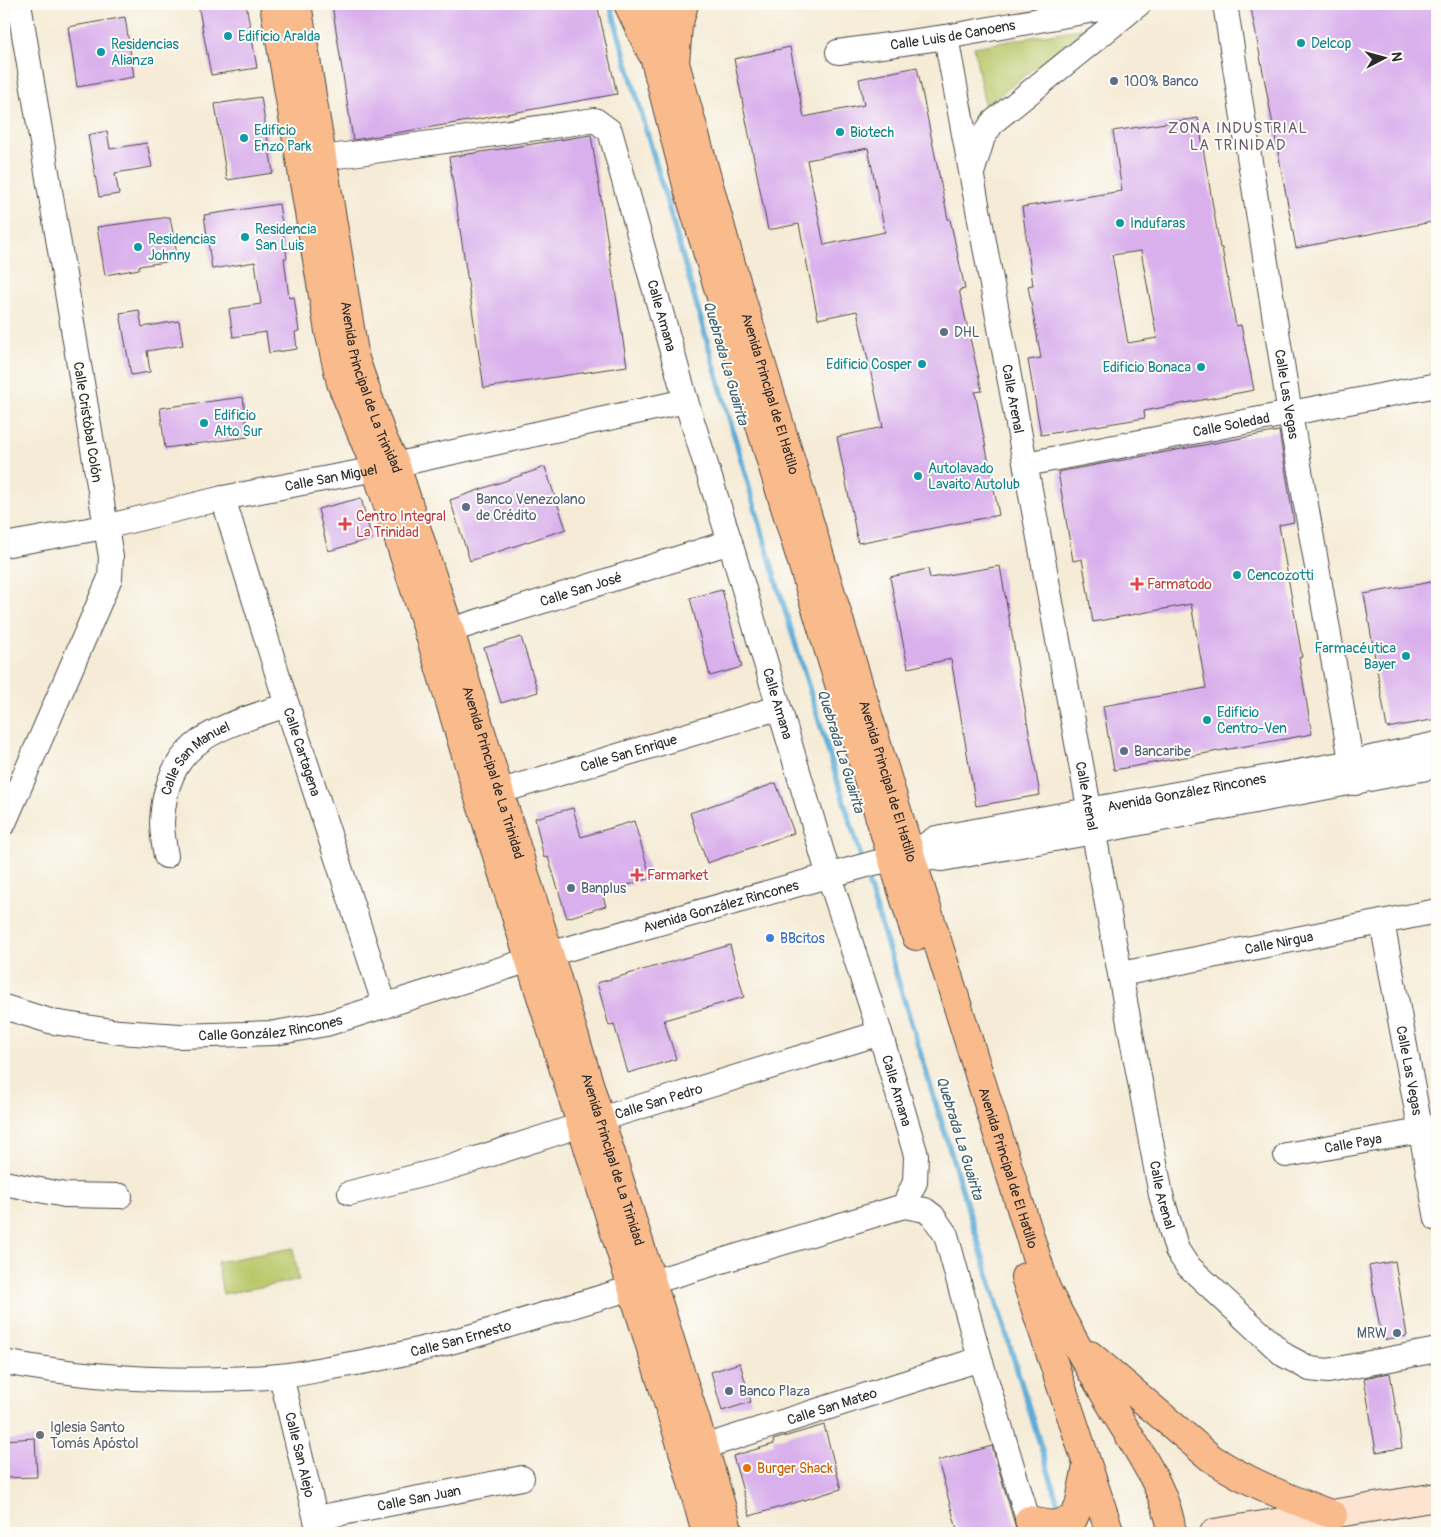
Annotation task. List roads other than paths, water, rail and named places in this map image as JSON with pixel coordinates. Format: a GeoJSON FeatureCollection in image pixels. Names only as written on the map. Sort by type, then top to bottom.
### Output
{"type":"FeatureCollection","features":[{"type":"Feature","properties":{"kind":"main road","name":"Avenida Principal de La Trinidad"},"geometry":{"type":"LineString","coordinates":[[274,4],[334,359],[347,400],[385,466],[440,634],[488,795],[694,1451],[729,1533]]}},
{"type":"Feature","properties":{"kind":"main road","name":"Avenida Principal de La Trinidad"},"geometry":{"type":"LineString","coordinates":[[296,4],[355,359],[383,439],[385,466]]}},
{"type":"Feature","properties":{"kind":"main road"},"geometry":{"type":"LineString","coordinates":[[628,4],[655,60]]}},
{"type":"Feature","properties":{"kind":"main road","name":"Avenida Principal de El Hatillo"},"geometry":{"type":"LineString","coordinates":[[658,4],[655,18],[655,60],[688,189],[892,859],[1035,1306],[1110,1533]]}},
{"type":"Feature","properties":{"kind":"main road","name":"Avenida Principal de El Hatillo"},"geometry":{"type":"LineString","coordinates":[[684,4],[678,26],[675,63],[732,264],[892,859],[1046,1288],[1060,1316],[1149,1471],[1166,1506],[1172,1533]]}},
{"type":"Feature","properties":{"kind":"main road"},"geometry":{"type":"LineString","coordinates":[[1077,1344],[1211,1458],[1272,1492],[1333,1515]]}},
{"type":"Feature","properties":{"kind":"main road","name":"Avenida Principal de La Trinidad"},"geometry":{"type":"LineString","coordinates":[[694,1451],[706,1533]]}},
{"type":"Feature","properties":{"kind":"main road"},"geometry":{"type":"LineString","coordinates":[[1031,1527],[1060,1524],[1066,1526],[1079,1506],[1087,1464]]}},
{"type":"Feature","properties":{"kind":"street","name":"Calle Cristóbal Colón"},"geometry":{"type":"LineString","coordinates":[[4,822],[110,578],[111,557],[19,4]]}},
{"type":"Feature","properties":{"kind":"street","name":"Calle Luis de Canoens"},"geometry":{"type":"LineString","coordinates":[[838,52],[946,37],[1127,4]]}},
{"type":"Feature","properties":{"kind":"street"},"geometry":{"type":"LineString","coordinates":[[972,177],[983,137],[993,122],[1139,4]]}},
{"type":"Feature","properties":{"kind":"street","name":"Calle Las Vegas"},"geometry":{"type":"LineString","coordinates":[[1225,4],[1290,414],[1353,772]]}},
{"type":"Feature","properties":{"kind":"street","name":"Calle Arenal"},"geometry":{"type":"LineString","coordinates":[[946,37],[1161,1194],[1177,1250],[1187,1265],[1284,1355],[1310,1369],[1328,1371],[1437,1350]]}},
{"type":"Feature","properties":{"kind":"street","name":"Calle Amana"},"geometry":{"type":"LineString","coordinates":[[323,158],[595,120],[610,131],[686,401],[730,542],[778,708],[880,1033],[916,1155],[915,1182],[904,1206]]}},
{"type":"Feature","properties":{"kind":"street","name":"Calle Soledad"},"geometry":{"type":"LineString","coordinates":[[1026,464],[1437,385]]}},
{"type":"Feature","properties":{"kind":"street","name":"Calle San Miguel"},"geometry":{"type":"LineString","coordinates":[[4,545],[105,527],[223,498],[385,466],[686,401]]}},
{"type":"Feature","properties":{"kind":"street","name":"Calle Cartagena"},"geometry":{"type":"LineString","coordinates":[[223,498],[287,706],[385,1006]]}},
{"type":"Feature","properties":{"kind":"street","name":"Calle San José"},"geometry":{"type":"LineString","coordinates":[[440,634],[730,542]]}},
{"type":"Feature","properties":{"kind":"street","name":"Calle San Manuel"},"geometry":{"type":"LineString","coordinates":[[166,856],[162,824],[164,801],[167,786],[180,760],[195,744],[214,732],[287,706]]}},
{"type":"Feature","properties":{"kind":"street","name":"Calle San Enrique"},"geometry":{"type":"LineString","coordinates":[[488,795],[778,708]]}},
{"type":"Feature","properties":{"kind":"street","name":"Avenida González Rincones"},"geometry":{"type":"LineString","coordinates":[[1353,772],[1437,744]]}},
{"type":"Feature","properties":{"kind":"street","name":"Avenida González Rincones"},"geometry":{"type":"LineString","coordinates":[[540,957],[892,859],[942,859],[1092,821],[1353,772],[1437,766]]}},
{"type":"Feature","properties":{"kind":"street","name":"Calle Nirgua"},"geometry":{"type":"LineString","coordinates":[[1121,974],[1437,911]]}},
{"type":"Feature","properties":{"kind":"street","name":"Calle Las Vegas"},"geometry":{"type":"LineString","coordinates":[[1382,922],[1429,1130],[1437,1219]]}},
{"type":"Feature","properties":{"kind":"street","name":"Calle González Rincones"},"geometry":{"type":"LineString","coordinates":[[4,1007],[53,1022],[96,1029],[194,1036],[275,1033],[326,1024],[540,957]]}},
{"type":"Feature","properties":{"kind":"street","name":"Calle San Pedro"},"geometry":{"type":"LineString","coordinates":[[350,1193],[445,1169],[880,1033]]}},
{"type":"Feature","properties":{"kind":"street","name":"Calle Paya"},"geometry":{"type":"LineString","coordinates":[[1286,1155],[1429,1130]]}},
{"type":"Feature","properties":{"kind":"street"},"geometry":{"type":"LineString","coordinates":[[4,1183],[65,1195],[120,1196]]}},
{"type":"Feature","properties":{"kind":"street"},"geometry":{"type":"LineString","coordinates":[[904,1206],[924,1210],[933,1216],[946,1235],[980,1359],[1031,1527]]}},
{"type":"Feature","properties":{"kind":"street","name":"Calle San Ernesto"},"geometry":{"type":"LineString","coordinates":[[4,1362],[68,1373],[221,1380],[281,1376],[377,1360],[424,1350],[904,1206]]}},
{"type":"Feature","properties":{"kind":"street","name":"Calle San Mateo"},"geometry":{"type":"LineString","coordinates":[[694,1451],[980,1359]]}},
{"type":"Feature","properties":{"kind":"street","name":"Calle San Alejo"},"geometry":{"type":"LineString","coordinates":[[281,1376],[318,1525]]}},
{"type":"Feature","properties":{"kind":"street","name":"Calle San Juan"},"geometry":{"type":"LineString","coordinates":[[318,1525],[522,1478]]}},
{"type":"Feature","properties":{"kind":"street"},"geometry":{"type":"LineString","coordinates":[[1214,1533],[1437,1498]]}},
{"type":"Feature","properties":{"kind":"street"},"geometry":{"type":"LineString","coordinates":[[1287,1533],[1333,1515]]}},
{"type":"Feature","properties":{"kind":"waterway","name":"Quebrada La Guairita"},"geometry":{"type":"LineString","coordinates":[[610,4],[777,584],[862,860]]}},
{"type":"Feature","properties":{"kind":"waterway","name":"Quebrada La Guairita"},"geometry":{"type":"LineString","coordinates":[[865,872],[1058,1503]]}},
{"type":"Feature","properties":{"kind":"place","name":"Edificio Aralda"},"geometry":{"type":"Point","coordinates":[228,36]}},
{"type":"Feature","properties":{"kind":"place","name":"Delcop"},"geometry":{"type":"Point","coordinates":[1301,43]}},
{"type":"Feature","properties":{"kind":"place","name":"Residencias Alianza"},"geometry":{"type":"Point","coordinates":[101,52]}},
{"type":"Feature","properties":{"kind":"place","name":"100% Banco"},"geometry":{"type":"Point","coordinates":[1114,81]}},
{"type":"Feature","properties":{"kind":"place","name":"Biotech"},"geometry":{"type":"Point","coordinates":[840,132]}},
{"type":"Feature","properties":{"kind":"place","name":"Edificio Enzo Park"},"geometry":{"type":"Point","coordinates":[244,138]}},
{"type":"Feature","properties":{"kind":"place","name":"Indufaras"},"geometry":{"type":"Point","coordinates":[1120,223]}},
{"type":"Feature","properties":{"kind":"place","name":"Residencia San Luis"},"geometry":{"type":"Point","coordinates":[245,237]}},
{"type":"Feature","properties":{"kind":"place","name":"Residencias Johnny"},"geometry":{"type":"Point","coordinates":[138,247]}},
{"type":"Feature","properties":{"kind":"place","name":"DHL"},"geometry":{"type":"Point","coordinates":[944,332]}},
{"type":"Feature","properties":{"kind":"place","name":"Edificio Cosper"},"geometry":{"type":"Point","coordinates":[922,364]}},
{"type":"Feature","properties":{"kind":"place","name":"Edificio Bonaca"},"geometry":{"type":"Point","coordinates":[1201,367]}},
{"type":"Feature","properties":{"kind":"place","name":"Edificio Alto Sur"},"geometry":{"type":"Point","coordinates":[204,423]}},
{"type":"Feature","properties":{"kind":"place","name":"Autolavado Lavaito Autolub"},"geometry":{"type":"Point","coordinates":[918,476]}},
{"type":"Feature","properties":{"kind":"place","name":"Banco Venezolano de Crédito"},"geometry":{"type":"Point","coordinates":[466,507]}},
{"type":"Feature","properties":{"kind":"place","name":"Centro Integral La Trinidad"},"geometry":{"type":"Point","coordinates":[345,524]}},
{"type":"Feature","properties":{"kind":"place","name":"Cencozotti"},"geometry":{"type":"Point","coordinates":[1237,575]}},
{"type":"Feature","properties":{"kind":"place","name":"Farmatodo"},"geometry":{"type":"Point","coordinates":[1137,584]}},
{"type":"Feature","properties":{"kind":"place","name":"Farmacéutica Bayer"},"geometry":{"type":"Point","coordinates":[1406,656]}},
{"type":"Feature","properties":{"kind":"place","name":"Edificio Centro-Ven"},"geometry":{"type":"Point","coordinates":[1207,720]}},
{"type":"Feature","properties":{"kind":"place","name":"Bancaribe"},"geometry":{"type":"Point","coordinates":[1124,751]}},
{"type":"Feature","properties":{"kind":"place","name":"Farmarket"},"geometry":{"type":"Point","coordinates":[637,875]}},
{"type":"Feature","properties":{"kind":"place","name":"Banplus"},"geometry":{"type":"Point","coordinates":[571,888]}},
{"type":"Feature","properties":{"kind":"place","name":"BBcitos"},"geometry":{"type":"Point","coordinates":[770,938]}},
{"type":"Feature","properties":{"kind":"place","name":"MRW"},"geometry":{"type":"Point","coordinates":[1397,1333]}},
{"type":"Feature","properties":{"kind":"place","name":"Banco Plaza"},"geometry":{"type":"Point","coordinates":[729,1391]}},
{"type":"Feature","properties":{"kind":"place","name":"Iglesia Santo Tomás Apóstol"},"geometry":{"type":"Point","coordinates":[40,1435]}},
{"type":"Feature","properties":{"kind":"place","name":"Burger Shack"},"geometry":{"type":"Point","coordinates":[747,1468]}},
{"type":"Feature","properties":{"kind":"district","name":"ZONA INDUSTRIAL LA TRINIDAD"},"geometry":{"type":"Point","coordinates":[1238,136]}}]}
